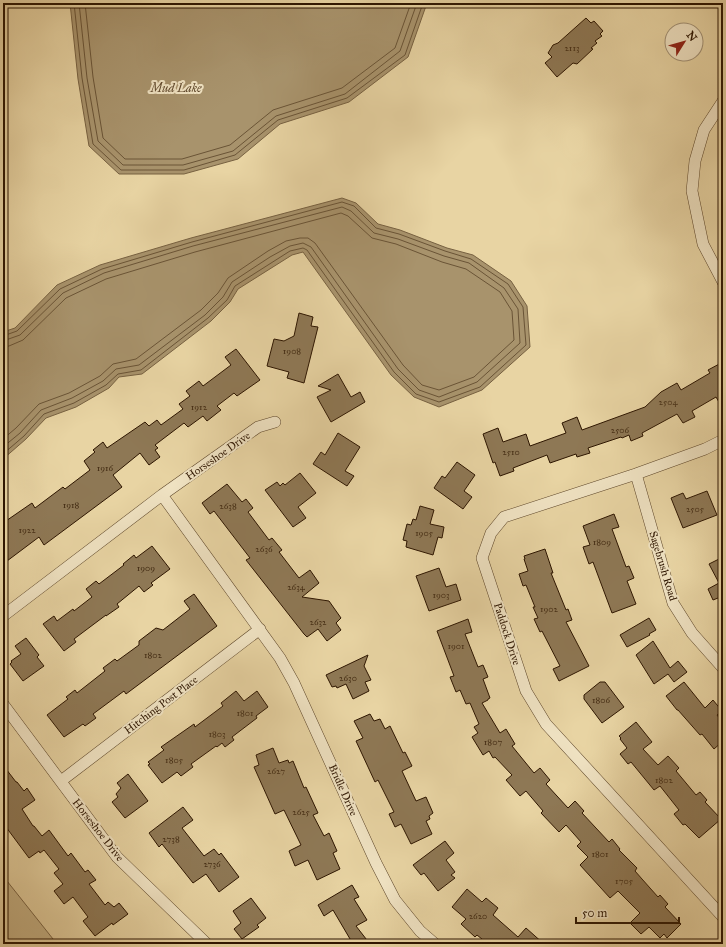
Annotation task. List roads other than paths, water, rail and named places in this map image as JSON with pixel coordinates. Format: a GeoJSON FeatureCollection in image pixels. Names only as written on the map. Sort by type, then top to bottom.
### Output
{"type":"FeatureCollection","features":[{"type":"Feature","properties":{"kind":"street"},"geometry":{"type":"LineString","coordinates":[[723,101],[704,130],[695,161],[692,190],[703,244],[723,282]]}},
{"type":"Feature","properties":{"kind":"street","name":"Horseshoe Drive"},"geometry":{"type":"LineString","coordinates":[[3,616],[162,495],[258,427],[275,422]]}},
{"type":"Feature","properties":{"kind":"street","name":"Paddock Drive"},"geometry":{"type":"LineString","coordinates":[[723,440],[705,449],[636,474],[504,517],[491,533],[482,558],[526,691],[546,724],[723,917]]}},
{"type":"Feature","properties":{"kind":"street","name":"Sagebrush Road"},"geometry":{"type":"LineString","coordinates":[[636,474],[673,602],[692,633],[723,668]]}},
{"type":"Feature","properties":{"kind":"street"},"geometry":{"type":"LineString","coordinates":[[162,495],[260,629]]}},
{"type":"Feature","properties":{"kind":"street","name":"Hitching Post Place"},"geometry":{"type":"LineString","coordinates":[[61,781],[260,629]]}},
{"type":"Feature","properties":{"kind":"street","name":"Bridle Drive"},"geometry":{"type":"LineString","coordinates":[[260,629],[280,658],[294,683],[376,863],[395,900],[420,931],[435,944]]}},
{"type":"Feature","properties":{"kind":"street","name":"Horseshoe Drive"},"geometry":{"type":"LineString","coordinates":[[3,704],[117,857],[207,944]]}},
{"type":"Feature","properties":{"kind":"water","name":"Mud Lake"},"geometry":{"type":"Polygon","coordinates":[[[70,3],[427,3],[408,57],[349,102],[280,124],[238,159],[184,174],[119,174],[89,146],[78,79],[70,3]]]}},
{"type":"Feature","properties":{"kind":"water"},"geometry":{"type":"Polygon","coordinates":[[[342,198],[356,203],[378,224],[400,230],[447,248],[473,255],[511,281],[527,306],[530,347],[482,390],[439,407],[414,397],[391,375],[303,252],[292,255],[238,289],[230,302],[211,321],[142,374],[119,377],[109,388],[76,407],[46,418],[26,439],[3,459],[3,332],[15,328],[57,285],[100,265],[191,238],[342,198]]]}}]}
